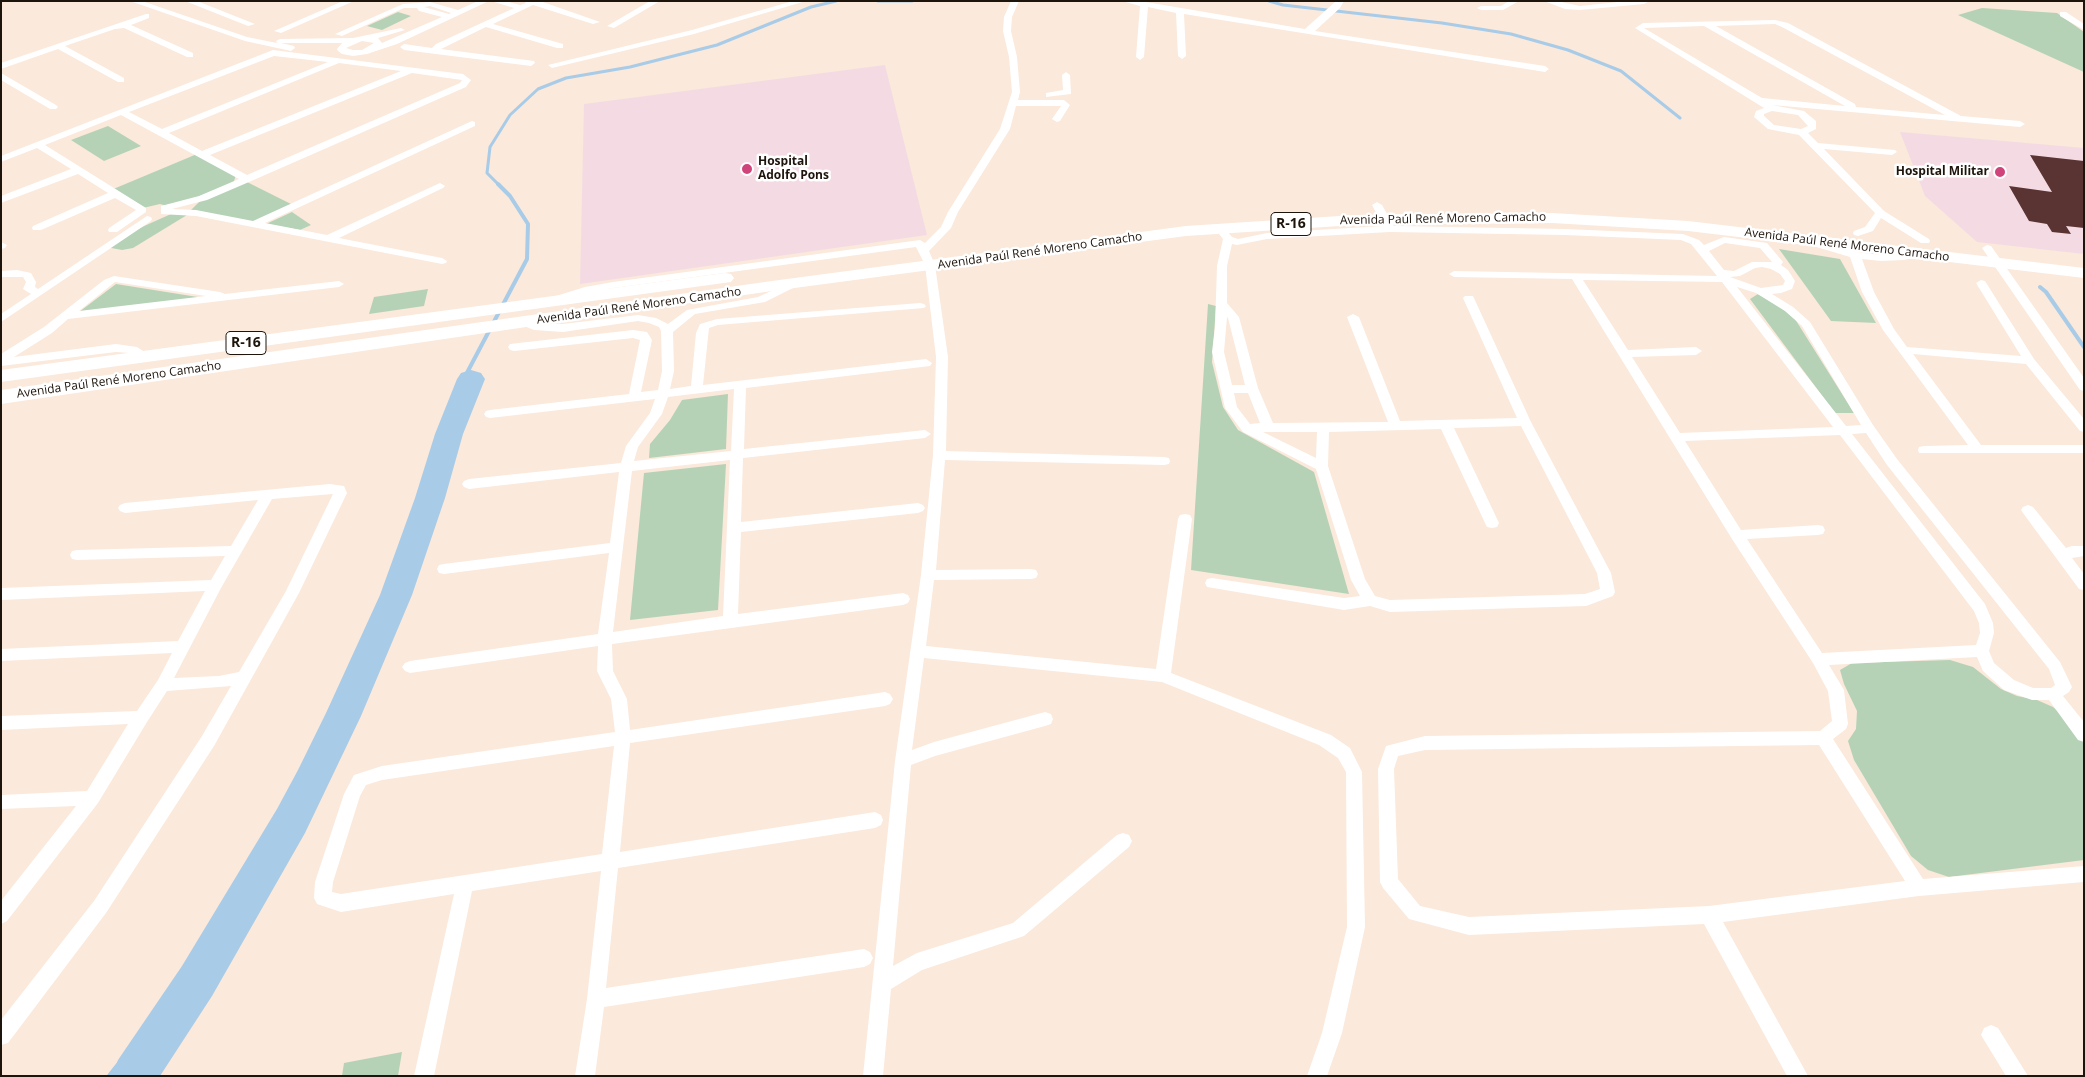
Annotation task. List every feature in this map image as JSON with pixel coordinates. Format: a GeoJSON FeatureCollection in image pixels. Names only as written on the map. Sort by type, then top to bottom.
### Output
{"type":"FeatureCollection","features":[{"type":"Feature","properties":{"kind":"main road","name":"Avenida Paúl René Moreno Camacho"},"geometry":{"type":"LineString","coordinates":[[1,376],[511,306],[926,258],[1186,231],[1224,234],[1383,218],[1405,204],[1591,208],[1731,218],[1858,233],[1924,247]]}},
{"type":"Feature","properties":{"kind":"main road","name":"Avenida Paúl René Moreno Camacho"},"geometry":{"type":"LineString","coordinates":[[1,397],[793,284],[926,258],[1217,213],[1383,218],[1552,218],[1688,226],[1724,235],[1924,247],[1991,255],[2084,260]]}},
{"type":"Feature","properties":{"kind":"main road","name":"Avenida Paúl René Moreno Camacho"},"geometry":{"type":"LineString","coordinates":[[1991,255],[2084,273]]}},
{"type":"Feature","properties":{"kind":"street"},"geometry":{"type":"LineString","coordinates":[[134,1],[245,39],[412,70],[463,77],[467,80],[463,85],[246,180],[203,198],[164,210]]}},
{"type":"Feature","properties":{"kind":"street"},"geometry":{"type":"LineString","coordinates":[[164,11],[188,1],[250,24]]}},
{"type":"Feature","properties":{"kind":"street"},"geometry":{"type":"LineString","coordinates":[[278,31],[350,1]]}},
{"type":"Feature","properties":{"kind":"street"},"geometry":{"type":"LineString","coordinates":[[411,1],[419,4],[422,8],[449,14]]}},
{"type":"Feature","properties":{"kind":"street"},"geometry":{"type":"LineString","coordinates":[[162,133],[342,56],[394,42],[472,1]]}},
{"type":"Feature","properties":{"kind":"street"},"geometry":{"type":"LineString","coordinates":[[267,42],[367,38],[408,28],[485,1]]}},
{"type":"Feature","properties":{"kind":"street"},"geometry":{"type":"LineString","coordinates":[[495,1],[521,8]]}},
{"type":"Feature","properties":{"kind":"street"},"geometry":{"type":"LineString","coordinates":[[611,26],[656,1]]}},
{"type":"Feature","properties":{"kind":"street"},"geometry":{"type":"LineString","coordinates":[[552,65],[694,32],[802,1]]}},
{"type":"Feature","properties":{"kind":"street"},"geometry":{"type":"LineString","coordinates":[[873,1076],[903,761],[919,651],[940,455],[942,358],[940,326],[926,258],[1005,129],[1014,99],[1013,56],[1007,31],[1008,17],[1014,1]]}},
{"type":"Feature","properties":{"kind":"street"},"geometry":{"type":"LineString","coordinates":[[1126,1],[1180,12],[1546,69]]}},
{"type":"Feature","properties":{"kind":"street"},"geometry":{"type":"LineString","coordinates":[[1482,8],[1502,8],[1515,1]]}},
{"type":"Feature","properties":{"kind":"street"},"geometry":{"type":"LineString","coordinates":[[1548,1],[1568,7],[1580,8],[1644,2]]}},
{"type":"Feature","properties":{"kind":"street"},"geometry":{"type":"LineString","coordinates":[[436,50],[439,46],[487,25],[532,2],[596,22]]}},
{"type":"Feature","properties":{"kind":"street"},"geometry":{"type":"LineString","coordinates":[[340,34],[403,6],[419,4]]}},
{"type":"Feature","properties":{"kind":"street"},"geometry":{"type":"LineString","coordinates":[[1140,57],[1144,4]]}},
{"type":"Feature","properties":{"kind":"street"},"geometry":{"type":"LineString","coordinates":[[1308,31],[1339,4]]}},
{"type":"Feature","properties":{"kind":"street"},"geometry":{"type":"LineString","coordinates":[[1180,12],[1182,56]]}},
{"type":"Feature","properties":{"kind":"street"},"geometry":{"type":"LineString","coordinates":[[2063,14],[2084,28]]}},
{"type":"Feature","properties":{"kind":"street"},"geometry":{"type":"LineString","coordinates":[[1,67],[146,16]]}},
{"type":"Feature","properties":{"kind":"street"},"geometry":{"type":"LineString","coordinates":[[1771,108],[1760,113],[1759,117],[1763,122],[1781,130],[1802,132],[1813,127],[1813,123],[1809,118],[1792,110],[1771,108],[1638,28],[1643,25],[1763,21],[1785,25],[1958,118]]}},
{"type":"Feature","properties":{"kind":"street"},"geometry":{"type":"LineString","coordinates":[[1705,23],[1856,109]]}},
{"type":"Feature","properties":{"kind":"street"},"geometry":{"type":"LineString","coordinates":[[124,25],[190,55]]}},
{"type":"Feature","properties":{"kind":"street"},"geometry":{"type":"LineString","coordinates":[[487,25],[560,46]]}},
{"type":"Feature","properties":{"kind":"street"},"geometry":{"type":"LineString","coordinates":[[367,38],[377,40],[378,44],[373,48]]}},
{"type":"Feature","properties":{"kind":"street"},"geometry":{"type":"LineString","coordinates":[[342,56],[341,49],[343,44],[351,40]]}},
{"type":"Feature","properties":{"kind":"street"},"geometry":{"type":"LineString","coordinates":[[60,47],[121,80]]}},
{"type":"Feature","properties":{"kind":"street"},"geometry":{"type":"LineString","coordinates":[[404,48],[436,50],[531,63]]}},
{"type":"Feature","properties":{"kind":"street"},"geometry":{"type":"LineString","coordinates":[[1,159],[266,55],[282,52],[342,56]]}},
{"type":"Feature","properties":{"kind":"street"},"geometry":{"type":"LineString","coordinates":[[203,154],[412,70]]}},
{"type":"Feature","properties":{"kind":"street"},"geometry":{"type":"LineString","coordinates":[[1057,119],[1066,105],[1065,98],[1068,92],[1066,75]]}},
{"type":"Feature","properties":{"kind":"street"},"geometry":{"type":"LineString","coordinates":[[1,76],[53,107]]}},
{"type":"Feature","properties":{"kind":"street"},"geometry":{"type":"LineString","coordinates":[[1014,99],[1065,98]]}},
{"type":"Feature","properties":{"kind":"street"},"geometry":{"type":"LineString","coordinates":[[1759,101],[2020,124]]}},
{"type":"Feature","properties":{"kind":"street"},"geometry":{"type":"LineString","coordinates":[[122,112],[240,174],[246,180]]}},
{"type":"Feature","properties":{"kind":"street"},"geometry":{"type":"LineString","coordinates":[[253,225],[472,124]]}},
{"type":"Feature","properties":{"kind":"street"},"geometry":{"type":"LineString","coordinates":[[1802,132],[1880,213],[1924,247]]}},
{"type":"Feature","properties":{"kind":"street"},"geometry":{"type":"LineString","coordinates":[[39,145],[115,194],[142,214]]}},
{"type":"Feature","properties":{"kind":"street"},"geometry":{"type":"LineString","coordinates":[[1816,146],[1892,152]]}},
{"type":"Feature","properties":{"kind":"street"},"geometry":{"type":"LineString","coordinates":[[1,200],[78,170]]}},
{"type":"Feature","properties":{"kind":"street"},"geometry":{"type":"LineString","coordinates":[[328,239],[440,186]]}},
{"type":"Feature","properties":{"kind":"street"},"geometry":{"type":"LineString","coordinates":[[37,228],[115,194]]}},
{"type":"Feature","properties":{"kind":"street"},"geometry":{"type":"LineString","coordinates":[[1,319],[34,291],[154,206],[164,210],[196,214],[442,260]]}},
{"type":"Feature","properties":{"kind":"street"},"geometry":{"type":"LineString","coordinates":[[1858,233],[1869,229],[1880,213]]}},
{"type":"Feature","properties":{"kind":"street"},"geometry":{"type":"LineString","coordinates":[[1383,218],[1565,232],[1683,237],[1695,242],[1724,276],[1980,608],[1986,623],[1987,633],[1982,650],[1988,667],[2010,685],[2032,694],[2053,694],[2064,687],[2055,666],[1892,462],[1868,428],[1806,324],[1790,309],[1760,291],[1724,276]]}},
{"type":"Feature","properties":{"kind":"street"},"geometry":{"type":"LineString","coordinates":[[1224,234],[1222,304],[1218,352],[1231,408],[1247,429],[1322,466]]}},
{"type":"Feature","properties":{"kind":"street"},"geometry":{"type":"LineString","coordinates":[[1703,250],[1724,235],[1763,245],[1778,262],[1774,266]]}},
{"type":"Feature","properties":{"kind":"street"},"geometry":{"type":"LineString","coordinates":[[1804,240],[1854,255],[1896,258],[1924,247]]}},
{"type":"Feature","properties":{"kind":"street"},"geometry":{"type":"LineString","coordinates":[[1854,255],[1868,292],[1890,330],[1977,449]]}},
{"type":"Feature","properties":{"kind":"street"},"geometry":{"type":"LineString","coordinates":[[1991,255],[2084,387]]}},
{"type":"Feature","properties":{"kind":"street"},"geometry":{"type":"LineString","coordinates":[[1454,274],[1576,277],[1724,276],[1736,274],[1752,265],[1762,264],[1774,266],[1784,272],[1790,281],[1788,287],[1771,292],[1760,291]]}},
{"type":"Feature","properties":{"kind":"street"},"geometry":{"type":"LineString","coordinates":[[1,274],[17,272],[27,275],[34,291]]}},
{"type":"Feature","properties":{"kind":"street"},"geometry":{"type":"LineString","coordinates":[[1576,277],[1737,535],[1818,659],[1836,690],[1840,724],[1823,738],[1425,743],[1392,751],[1386,769],[1389,882],[1415,913],[1469,926],[1709,915],[1919,888],[2084,874]]}},
{"type":"Feature","properties":{"kind":"street"},"geometry":{"type":"LineString","coordinates":[[1,361],[28,341],[48,330],[114,279],[230,298]]}},
{"type":"Feature","properties":{"kind":"street"},"geometry":{"type":"LineString","coordinates":[[1980,283],[2030,361],[2084,428]]}},
{"type":"Feature","properties":{"kind":"street"},"geometry":{"type":"LineString","coordinates":[[67,316],[339,284]]}},
{"type":"Feature","properties":{"kind":"street"},"geometry":{"type":"LineString","coordinates":[[667,331],[691,312],[761,300],[793,284]]}},
{"type":"Feature","properties":{"kind":"street"},"geometry":{"type":"LineString","coordinates":[[1,308],[34,291]]}},
{"type":"Feature","properties":{"kind":"street"},"geometry":{"type":"LineString","coordinates":[[1212,583],[1344,604],[1370,600],[1390,606],[1586,600],[1608,592],[1604,573],[1525,422],[1469,298]]}},
{"type":"Feature","properties":{"kind":"street"},"geometry":{"type":"LineString","coordinates":[[1222,304],[1233,317],[1252,388],[1268,426]]}},
{"type":"Feature","properties":{"kind":"street"},"geometry":{"type":"LineString","coordinates":[[697,390],[704,326],[717,322],[920,306]]}},
{"type":"Feature","properties":{"kind":"street"},"geometry":{"type":"LineString","coordinates":[[1353,317],[1395,425]]}},
{"type":"Feature","properties":{"kind":"street"},"geometry":{"type":"LineString","coordinates":[[523,322],[534,326],[563,328],[638,318],[652,320],[663,325],[667,331],[668,371],[663,394],[656,414],[632,446],[626,468],[605,639],[605,671],[619,699],[623,737],[596,999],[585,1076]]}},
{"type":"Feature","properties":{"kind":"street"},"geometry":{"type":"LineString","coordinates":[[31,358],[48,330]]}},
{"type":"Feature","properties":{"kind":"street"},"geometry":{"type":"LineString","coordinates":[[514,347],[634,334],[643,335],[646,340],[634,397]]}},
{"type":"Feature","properties":{"kind":"street"},"geometry":{"type":"LineString","coordinates":[[1,361],[116,348],[133,350],[145,356]]}},
{"type":"Feature","properties":{"kind":"street"},"geometry":{"type":"LineString","coordinates":[[1905,350],[2030,361]]}},
{"type":"Feature","properties":{"kind":"street"},"geometry":{"type":"LineString","coordinates":[[1623,354],[1696,351]]}},
{"type":"Feature","properties":{"kind":"street"},"geometry":{"type":"LineString","coordinates":[[490,414],[926,363]]}},
{"type":"Feature","properties":{"kind":"street"},"geometry":{"type":"LineString","coordinates":[[730,621],[740,386]]}},
{"type":"Feature","properties":{"kind":"street"},"geometry":{"type":"LineString","coordinates":[[1225,387],[1238,390],[1252,388]]}},
{"type":"Feature","properties":{"kind":"street"},"geometry":{"type":"LineString","coordinates":[[1247,429],[1268,426],[1323,428],[1525,422]]}},
{"type":"Feature","properties":{"kind":"street"},"geometry":{"type":"LineString","coordinates":[[1445,424],[1492,523]]}},
{"type":"Feature","properties":{"kind":"street"},"geometry":{"type":"LineString","coordinates":[[1323,428],[1322,466],[1358,580],[1370,600]]}},
{"type":"Feature","properties":{"kind":"street"},"geometry":{"type":"LineString","coordinates":[[1675,437],[1842,431],[1868,428]]}},
{"type":"Feature","properties":{"kind":"street"},"geometry":{"type":"LineString","coordinates":[[469,484],[924,434]]}},
{"type":"Feature","properties":{"kind":"street"},"geometry":{"type":"LineString","coordinates":[[1924,450],[2084,449]]}},
{"type":"Feature","properties":{"kind":"street"},"geometry":{"type":"LineString","coordinates":[[940,455],[1164,461]]}},
{"type":"Feature","properties":{"kind":"street"},"geometry":{"type":"LineString","coordinates":[[1,1036],[100,907],[208,741],[292,593],[340,493],[339,488],[125,508]]}},
{"type":"Feature","properties":{"kind":"street"},"geometry":{"type":"LineString","coordinates":[[1,915],[92,798],[141,717],[163,685],[215,585],[268,495]]}},
{"type":"Feature","properties":{"kind":"street"},"geometry":{"type":"LineString","coordinates":[[733,528],[918,508]]}},
{"type":"Feature","properties":{"kind":"street"},"geometry":{"type":"LineString","coordinates":[[2028,510],[2084,585]]}},
{"type":"Feature","properties":{"kind":"street"},"geometry":{"type":"LineString","coordinates":[[1163,676],[1186,518]]}},
{"type":"Feature","properties":{"kind":"street"},"geometry":{"type":"LineString","coordinates":[[1737,535],[1818,530]]}},
{"type":"Feature","properties":{"kind":"street"},"geometry":{"type":"LineString","coordinates":[[444,569],[616,547]]}},
{"type":"Feature","properties":{"kind":"street"},"geometry":{"type":"LineString","coordinates":[[77,556],[236,551]]}},
{"type":"Feature","properties":{"kind":"street"},"geometry":{"type":"LineString","coordinates":[[2064,556],[2072,551],[2084,551]]}},
{"type":"Feature","properties":{"kind":"street"},"geometry":{"type":"LineString","coordinates":[[928,576],[1031,574]]}},
{"type":"Feature","properties":{"kind":"street"},"geometry":{"type":"LineString","coordinates":[[1,594],[215,585]]}},
{"type":"Feature","properties":{"kind":"street"},"geometry":{"type":"LineString","coordinates":[[410,667],[730,621],[903,599]]}},
{"type":"Feature","properties":{"kind":"street"},"geometry":{"type":"LineString","coordinates":[[1,654],[182,647]]}},
{"type":"Feature","properties":{"kind":"street"},"geometry":{"type":"LineString","coordinates":[[1818,659],[1982,650]]}},
{"type":"Feature","properties":{"kind":"street"},"geometry":{"type":"LineString","coordinates":[[919,651],[1163,676],[1325,740],[1344,753],[1354,772],[1356,927],[1332,1033],[1317,1076]]}},
{"type":"Feature","properties":{"kind":"street"},"geometry":{"type":"LineString","coordinates":[[163,685],[219,682],[245,677]]}},
{"type":"Feature","properties":{"kind":"street"},"geometry":{"type":"LineString","coordinates":[[2053,694],[2084,734]]}},
{"type":"Feature","properties":{"kind":"street"},"geometry":{"type":"LineString","coordinates":[[875,820],[341,903],[323,898],[324,882],[352,794],[360,780],[382,773],[886,699]]}},
{"type":"Feature","properties":{"kind":"street"},"geometry":{"type":"LineString","coordinates":[[1,723],[141,717]]}},
{"type":"Feature","properties":{"kind":"street"},"geometry":{"type":"LineString","coordinates":[[903,761],[934,749],[1045,719]]}},
{"type":"Feature","properties":{"kind":"street"},"geometry":{"type":"LineString","coordinates":[[1823,738],[1919,888]]}},
{"type":"Feature","properties":{"kind":"street"},"geometry":{"type":"LineString","coordinates":[[1,802],[92,798]]}},
{"type":"Feature","properties":{"kind":"street"},"geometry":{"type":"LineString","coordinates":[[883,983],[917,962],[1018,930],[1123,841]]}},
{"type":"Feature","properties":{"kind":"street"},"geometry":{"type":"LineString","coordinates":[[424,1076],[465,883]]}},
{"type":"Feature","properties":{"kind":"street"},"geometry":{"type":"LineString","coordinates":[[1709,915],[1798,1076]]}},
{"type":"Feature","properties":{"kind":"street"},"geometry":{"type":"LineString","coordinates":[[596,999],[864,958]]}},
{"type":"Feature","properties":{"kind":"street"},"geometry":{"type":"LineString","coordinates":[[1991,1035],[2018,1076]]}},
{"type":"Feature","properties":{"kind":"shaded area","name":"Hospital Adolfo Pons"},"geometry":{"type":"Polygon","coordinates":[[[885,65],[927,235],[580,284],[584,104],[885,65]]]}},
{"type":"Feature","properties":{"kind":"shaded area","name":"Hospital Militar"},"geometry":{"type":"Polygon","coordinates":[[[1900,132],[2084,148],[2084,254],[1977,242],[1925,196],[1900,132]]]}},
{"type":"Feature","properties":{"kind":"green space"},"geometry":{"type":"Polygon","coordinates":[[[1982,8],[2057,13],[2084,32],[2084,72],[1958,15],[1982,8]]]}},
{"type":"Feature","properties":{"kind":"green space"},"geometry":{"type":"Polygon","coordinates":[[[398,12],[411,16],[382,30],[367,26],[398,12]]]}},
{"type":"Feature","properties":{"kind":"green space"},"geometry":{"type":"Polygon","coordinates":[[[108,126],[141,146],[104,161],[71,140],[108,126]]]}},
{"type":"Feature","properties":{"kind":"green space"},"geometry":{"type":"Polygon","coordinates":[[[197,154],[236,175],[233,184],[202,197],[167,206],[160,204],[143,208],[111,190],[197,154]]]}},
{"type":"Feature","properties":{"kind":"green space"},"geometry":{"type":"Polygon","coordinates":[[[247,182],[293,205],[251,224],[190,211],[200,201],[247,182]]]}},
{"type":"Feature","properties":{"kind":"green space"},"geometry":{"type":"Polygon","coordinates":[[[292,212],[311,225],[300,230],[266,224],[292,212]]]}},
{"type":"Feature","properties":{"kind":"green space"},"geometry":{"type":"Polygon","coordinates":[[[171,214],[187,215],[133,248],[122,250],[106,247],[122,236],[171,214]]]}},
{"type":"Feature","properties":{"kind":"green space"},"geometry":{"type":"Polygon","coordinates":[[[1779,249],[1840,259],[1876,323],[1831,321],[1779,249]]]}},
{"type":"Feature","properties":{"kind":"green space"},"geometry":{"type":"Polygon","coordinates":[[[116,284],[204,298],[79,312],[116,284]]]}},
{"type":"Feature","properties":{"kind":"green space"},"geometry":{"type":"Polygon","coordinates":[[[428,289],[424,306],[369,314],[374,297],[428,289]]]}},
{"type":"Feature","properties":{"kind":"green space"},"geometry":{"type":"Polygon","coordinates":[[[1758,294],[1782,308],[1795,319],[1854,413],[1835,413],[1750,299],[1758,294]]]}},
{"type":"Feature","properties":{"kind":"green space"},"geometry":{"type":"Polygon","coordinates":[[[1208,304],[1216,306],[1212,362],[1223,407],[1238,430],[1314,472],[1349,594],[1191,570],[1208,304]]]}},
{"type":"Feature","properties":{"kind":"green space"},"geometry":{"type":"Polygon","coordinates":[[[728,394],[726,449],[649,458],[650,444],[670,420],[682,400],[728,394]]]}},
{"type":"Feature","properties":{"kind":"green space"},"geometry":{"type":"Polygon","coordinates":[[[726,464],[718,610],[630,620],[644,473],[726,464]]]}},
{"type":"Feature","properties":{"kind":"green space"},"geometry":{"type":"Polygon","coordinates":[[[1950,660],[1973,667],[2001,689],[2053,707],[2067,719],[2084,742],[2084,860],[1949,877],[1928,870],[1911,856],[1854,760],[1848,741],[1856,729],[1857,711],[1844,684],[1840,670],[1852,663],[1950,660]]]}},
{"type":"Feature","properties":{"kind":"green space"},"geometry":{"type":"Polygon","coordinates":[[[402,1052],[398,1076],[342,1076],[344,1063],[402,1052]]]}},
{"type":"Feature","properties":{"kind":"building","name":"Hospital Militar"},"geometry":{"type":"Polygon","coordinates":[[[2030,155],[2084,161],[2084,228],[2066,226],[2071,234],[2052,232],[2047,224],[2029,221],[2009,186],[2052,192],[2030,155]]]}},
{"type":"Feature","properties":{"kind":"waterway"},"geometry":{"type":"LineString","coordinates":[[446,418],[450,405],[527,259],[528,224],[510,196],[487,173],[490,147],[510,115],[538,89],[566,78],[630,67],[717,45],[811,7],[836,1]]}},
{"type":"Feature","properties":{"kind":"waterway"},"geometry":{"type":"LineString","coordinates":[[878,1],[912,1]]}},
{"type":"Feature","properties":{"kind":"waterway"},"geometry":{"type":"LineString","coordinates":[[1269,1],[1283,5],[1442,23],[1511,34],[1568,50],[1621,71],[1680,118]]}},
{"type":"Feature","properties":{"kind":"waterway"},"geometry":{"type":"LineString","coordinates":[[2040,287],[2046,292],[2084,347]]}},
{"type":"Feature","properties":{"kind":"waterway"},"geometry":{"type":"LineString","coordinates":[[134,1076],[197,981],[291,821],[343,716],[396,595],[430,498],[449,434],[471,379]]}},
{"type":"Feature","properties":{"kind":"waterway"},"geometry":{"type":"LineString","coordinates":[[335,710],[387,594],[446,416]]}},
{"type":"Feature","properties":{"kind":"waterway"},"geometry":{"type":"LineString","coordinates":[[110,1076],[160,1013],[318,747],[335,709]]}},
{"type":"Feature","properties":{"kind":"place","name":"Hospital Adolfo Pons"},"geometry":{"type":"Point","coordinates":[747,169]}},
{"type":"Feature","properties":{"kind":"place","name":"Hospital Militar"},"geometry":{"type":"Point","coordinates":[2000,172]}}]}
